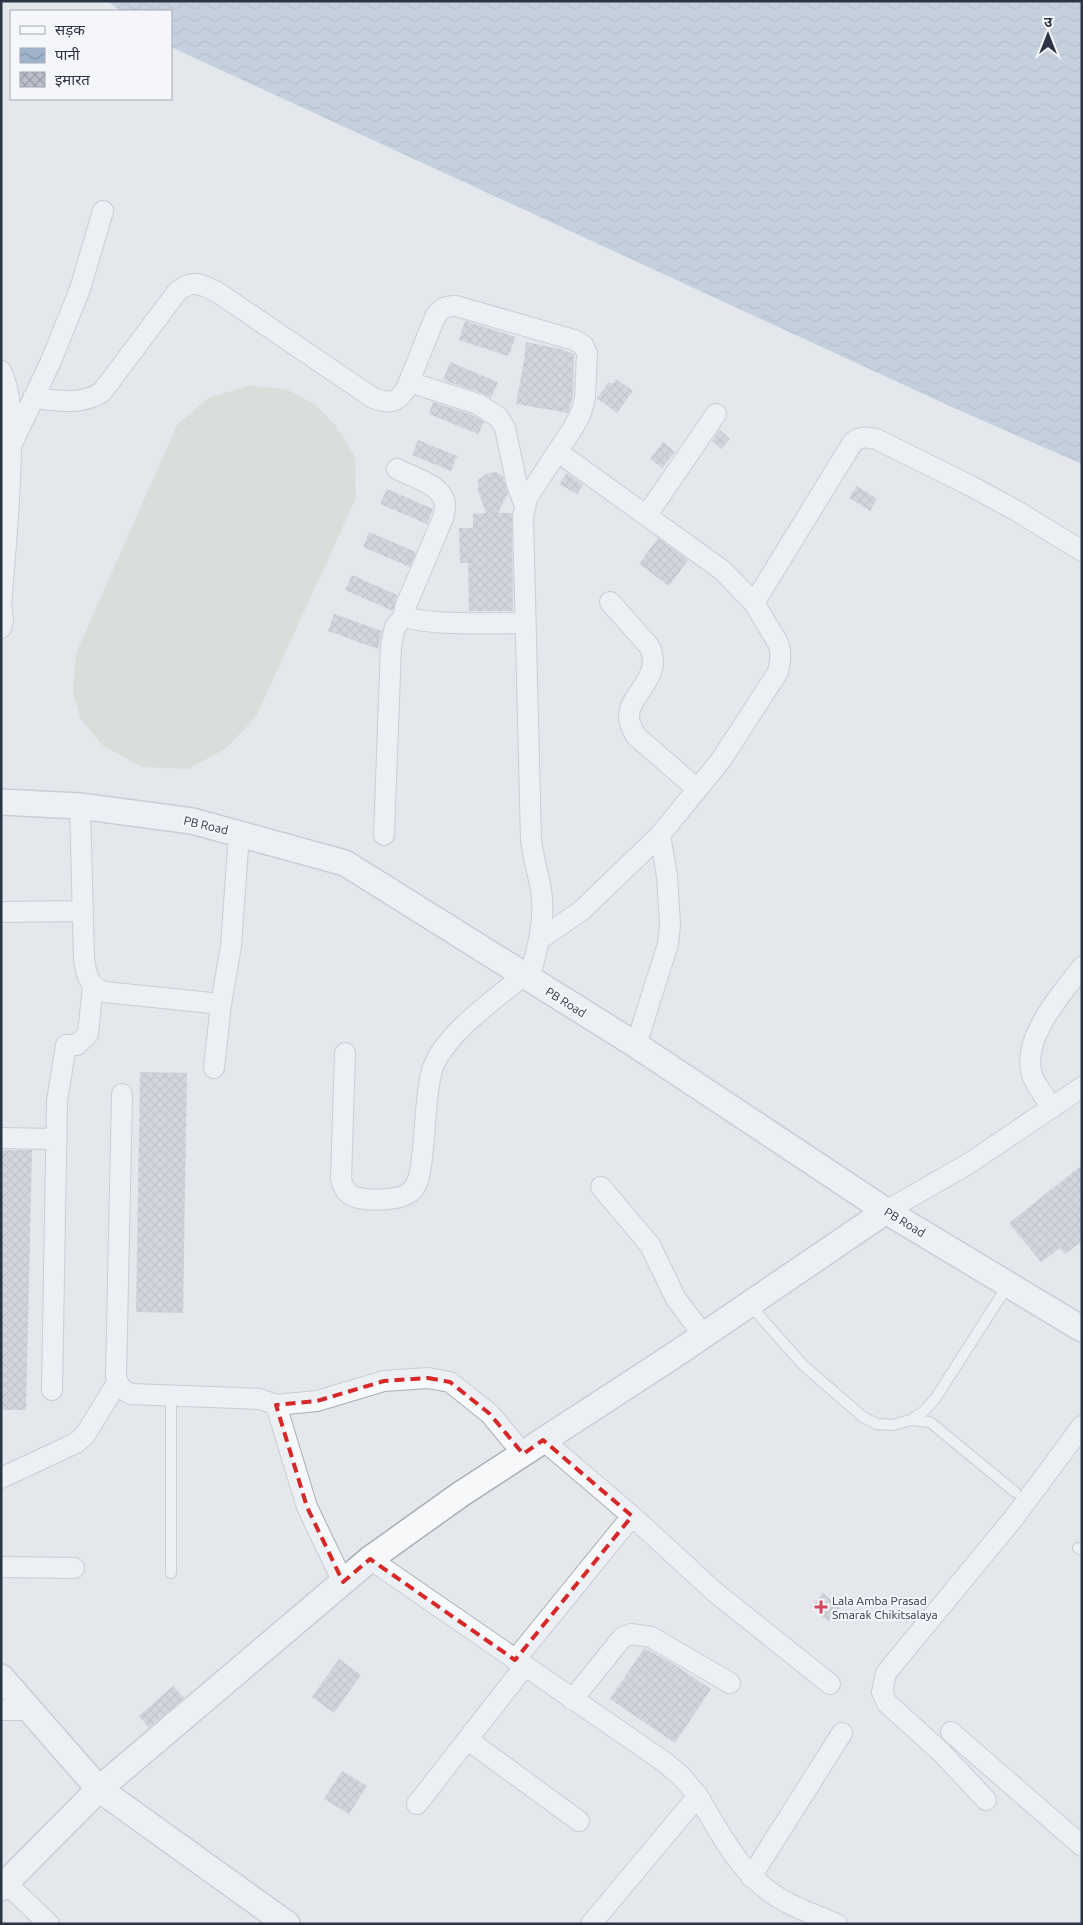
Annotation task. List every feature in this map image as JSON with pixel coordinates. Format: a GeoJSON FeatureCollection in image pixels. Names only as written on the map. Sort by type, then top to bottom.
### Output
{"type":"FeatureCollection","features":[{"type":"Feature","properties":{"kind":"street"},"geometry":{"type":"LineString","coordinates":[[10,446],[51,361],[80,289],[103,211]]}},
{"type":"Feature","properties":{"kind":"street"},"geometry":{"type":"LineString","coordinates":[[33,398],[79,402],[93,399],[102,392],[177,292],[185,285],[195,283],[216,292],[373,398],[384,402],[392,402],[401,397],[435,317],[439,310],[447,306],[456,306],[574,340],[583,345],[587,352],[585,398],[581,412],[558,452],[532,491],[525,506],[523,516],[531,840],[542,892],[540,939],[527,977],[455,1035],[443,1048],[431,1074],[419,1177],[416,1186],[402,1196],[363,1199],[354,1197],[347,1192],[340,1179],[345,1053]]}},
{"type":"Feature","properties":{"kind":"street"},"geometry":{"type":"LineString","coordinates":[[1,371],[10,396],[6,418],[10,446],[5,487],[1,605],[3,622],[1,628]]}},
{"type":"Feature","properties":{"kind":"street"},"geometry":{"type":"LineString","coordinates":[[409,382],[478,404],[498,416],[505,428],[517,485],[525,506]]}},
{"type":"Feature","properties":{"kind":"street"},"geometry":{"type":"LineString","coordinates":[[647,515],[716,414]]}},
{"type":"Feature","properties":{"kind":"street"},"geometry":{"type":"LineString","coordinates":[[754,603],[853,442],[858,438],[866,436],[876,439],[969,485],[1017,511],[1082,551]]}},
{"type":"Feature","properties":{"kind":"street"},"geometry":{"type":"LineString","coordinates":[[540,939],[581,911],[660,835],[726,752],[778,672],[781,660],[781,650],[754,603],[722,570],[558,452]]}},
{"type":"Feature","properties":{"kind":"street"},"geometry":{"type":"LineString","coordinates":[[384,835],[390,646],[395,627],[404,616],[405,608],[443,518],[445,505],[442,495],[437,489],[396,469]]}},
{"type":"Feature","properties":{"kind":"street"},"geometry":{"type":"LineString","coordinates":[[610,602],[653,653],[650,675],[630,709],[631,727],[636,736],[697,789]]}},
{"type":"Feature","properties":{"kind":"street"},"geometry":{"type":"LineString","coordinates":[[404,616],[437,622],[525,623]]}},
{"type":"Feature","properties":{"kind":"street","name":"PB Road"},"geometry":{"type":"LineString","coordinates":[[1,802],[80,806],[192,821],[345,863],[636,1045],[886,1211],[1082,1329]]}},
{"type":"Feature","properties":{"kind":"street"},"geometry":{"type":"LineString","coordinates":[[80,806],[86,973],[93,985],[105,992],[221,1004]]}},
{"type":"Feature","properties":{"kind":"street"},"geometry":{"type":"LineString","coordinates":[[214,1068],[221,1004],[231,946],[239,834]]}},
{"type":"Feature","properties":{"kind":"street"},"geometry":{"type":"LineString","coordinates":[[636,1045],[668,944],[670,924],[667,876],[660,835]]}},
{"type":"Feature","properties":{"kind":"street"},"geometry":{"type":"LineString","coordinates":[[1,912],[83,911]]}},
{"type":"Feature","properties":{"kind":"street"},"geometry":{"type":"LineString","coordinates":[[1052,1108],[1033,1077],[1030,1063],[1031,1050],[1036,1036],[1052,1008],[1082,967]]}},
{"type":"Feature","properties":{"kind":"street"},"geometry":{"type":"LineString","coordinates":[[52,1390],[57,1101],[66,1045],[78,1045],[88,1034],[93,985]]}},
{"type":"Feature","properties":{"kind":"street"},"geometry":{"type":"LineString","coordinates":[[49,1924],[3,1879],[74,1797],[370,1559],[461,1494],[704,1336],[886,1211],[968,1164],[1082,1087]]}},
{"type":"Feature","properties":{"kind":"street"},"geometry":{"type":"LineString","coordinates":[[1,1478],[76,1443],[85,1435],[117,1383],[122,1094]]}},
{"type":"Feature","properties":{"kind":"street"},"geometry":{"type":"LineString","coordinates":[[1,1138],[57,1139]]}},
{"type":"Feature","properties":{"kind":"street"},"geometry":{"type":"LineString","coordinates":[[601,1187],[650,1245],[676,1299],[704,1336]]}},
{"type":"Feature","properties":{"kind":"street"},"geometry":{"type":"LineString","coordinates":[[117,1383],[123,1391],[131,1394],[260,1399],[276,1405],[317,1401],[384,1381],[428,1378],[450,1382],[490,1414],[523,1454]]}},
{"type":"Feature","properties":{"kind":"street"},"geometry":{"type":"LineString","coordinates":[[276,1405],[307,1507],[343,1582]]}},
{"type":"Feature","properties":{"kind":"street"},"geometry":{"type":"LineString","coordinates":[[986,1800],[942,1753],[887,1703],[882,1692],[883,1682],[886,1673],[1013,1519],[1082,1426]]}},
{"type":"Feature","properties":{"kind":"street"},"geometry":{"type":"LineString","coordinates":[[543,1440],[632,1516],[716,1593],[830,1684]]}},
{"type":"Feature","properties":{"kind":"street"},"geometry":{"type":"LineString","coordinates":[[417,1804],[468,1740],[519,1664],[632,1516]]}},
{"type":"Feature","properties":{"kind":"street"},"geometry":{"type":"LineString","coordinates":[[370,1559],[519,1664],[663,1761],[681,1776],[698,1796],[732,1852],[751,1877],[787,1903],[837,1924]]}},
{"type":"Feature","properties":{"kind":"street"},"geometry":{"type":"LineString","coordinates":[[1,1567],[74,1568]]}},
{"type":"Feature","properties":{"kind":"street"},"geometry":{"type":"LineString","coordinates":[[572,1700],[622,1638],[631,1634],[651,1637],[730,1683]]}},
{"type":"Feature","properties":{"kind":"street"},"geometry":{"type":"LineString","coordinates":[[1,1677],[93,1783],[281,1922]]}},
{"type":"Feature","properties":{"kind":"street"},"geometry":{"type":"LineString","coordinates":[[1,1710],[30,1710]]}},
{"type":"Feature","properties":{"kind":"street"},"geometry":{"type":"LineString","coordinates":[[951,1732],[1082,1846]]}},
{"type":"Feature","properties":{"kind":"street"},"geometry":{"type":"LineString","coordinates":[[751,1877],[842,1733]]}},
{"type":"Feature","properties":{"kind":"street"},"geometry":{"type":"LineString","coordinates":[[468,1740],[579,1820]]}},
{"type":"Feature","properties":{"kind":"street"},"geometry":{"type":"LineString","coordinates":[[591,1924],[698,1796]]}},
{"type":"Feature","properties":{"kind":"lane"},"geometry":{"type":"LineString","coordinates":[[750,1305],[803,1365],[863,1417],[877,1424],[893,1425],[910,1420],[923,1412],[935,1398],[1008,1285]]}},
{"type":"Feature","properties":{"kind":"lane"},"geometry":{"type":"LineString","coordinates":[[171,1395],[171,1574]]}},
{"type":"Feature","properties":{"kind":"lane"},"geometry":{"type":"LineString","coordinates":[[910,1420],[930,1422],[1015,1492]]}},
{"type":"Feature","properties":{"kind":"highlighted area"},"geometry":{"type":"Polygon","coordinates":[[[428,1378],[450,1382],[490,1414],[523,1454],[543,1440],[632,1516],[515,1660],[370,1559],[343,1582],[307,1507],[276,1405],[317,1401],[384,1381],[428,1378]]]}},
{"type":"Feature","properties":{"kind":"green space"},"geometry":{"type":"Polygon","coordinates":[[[251,385],[288,390],[316,405],[335,425],[355,456],[356,498],[256,717],[225,749],[188,769],[142,767],[103,746],[80,718],[73,691],[76,653],[177,425],[208,398],[251,385]]]}},
{"type":"Feature","properties":{"kind":"water"},"geometry":{"type":"Polygon","coordinates":[[[108,1],[1082,1],[1082,464],[954,408],[172,47],[172,10],[119,10],[108,1]]]}},
{"type":"Feature","properties":{"kind":"building"},"geometry":{"type":"Polygon","coordinates":[[[465,321],[516,337],[508,356],[459,340],[465,321]]]}},
{"type":"Feature","properties":{"kind":"building"},"geometry":{"type":"Polygon","coordinates":[[[526,342],[561,349],[574,354],[573,396],[568,413],[516,404],[526,342]]]}},
{"type":"Feature","properties":{"kind":"building"},"geometry":{"type":"Polygon","coordinates":[[[450,362],[498,382],[491,398],[482,393],[443,380],[450,362]]]}},
{"type":"Feature","properties":{"kind":"building"},"geometry":{"type":"Polygon","coordinates":[[[616,379],[633,391],[617,413],[597,398],[609,382],[613,384],[616,379]]]}},
{"type":"Feature","properties":{"kind":"building"},"geometry":{"type":"Polygon","coordinates":[[[433,402],[473,415],[484,422],[478,434],[429,414],[433,402]]]}},
{"type":"Feature","properties":{"kind":"building"},"geometry":{"type":"Polygon","coordinates":[[[720,430],[730,439],[721,449],[712,441],[720,430]]]}},
{"type":"Feature","properties":{"kind":"building"},"geometry":{"type":"Polygon","coordinates":[[[418,440],[457,456],[451,471],[412,455],[418,440]]]}},
{"type":"Feature","properties":{"kind":"building"},"geometry":{"type":"Polygon","coordinates":[[[663,442],[675,452],[662,468],[650,459],[663,442]]]}},
{"type":"Feature","properties":{"kind":"building"},"geometry":{"type":"Polygon","coordinates":[[[496,472],[503,476],[508,493],[498,513],[512,513],[513,611],[469,611],[468,563],[460,563],[459,528],[473,528],[473,514],[486,513],[478,490],[478,480],[486,474],[496,472]]]}},
{"type":"Feature","properties":{"kind":"building"},"geometry":{"type":"Polygon","coordinates":[[[567,473],[583,485],[577,494],[559,484],[567,473]]]}},
{"type":"Feature","properties":{"kind":"building"},"geometry":{"type":"Polygon","coordinates":[[[857,486],[877,499],[870,511],[849,498],[857,486]]]}},
{"type":"Feature","properties":{"kind":"building"},"geometry":{"type":"Polygon","coordinates":[[[387,489],[433,509],[427,524],[380,504],[387,489]]]}},
{"type":"Feature","properties":{"kind":"building"},"geometry":{"type":"Polygon","coordinates":[[[369,532],[416,552],[410,567],[363,547],[369,532]]]}},
{"type":"Feature","properties":{"kind":"building"},"geometry":{"type":"Polygon","coordinates":[[[658,538],[688,560],[669,586],[639,564],[658,538]]]}},
{"type":"Feature","properties":{"kind":"building"},"geometry":{"type":"Polygon","coordinates":[[[352,575],[397,595],[393,611],[345,590],[352,575]]]}},
{"type":"Feature","properties":{"kind":"building"},"geometry":{"type":"Polygon","coordinates":[[[334,614],[382,631],[378,649],[328,631],[334,614]]]}},
{"type":"Feature","properties":{"kind":"building"},"geometry":{"type":"Polygon","coordinates":[[[140,1072],[187,1073],[183,1313],[136,1312],[140,1072]]]}},
{"type":"Feature","properties":{"kind":"building"},"geometry":{"type":"Polygon","coordinates":[[[1,1150],[32,1150],[26,1410],[1,1410],[1,1150]]]}},
{"type":"Feature","properties":{"kind":"building"},"geometry":{"type":"Polygon","coordinates":[[[1082,1165],[1082,1241],[1065,1254],[1060,1248],[1041,1262],[1009,1223],[1082,1165]]]}},
{"type":"Feature","properties":{"kind":"building"},"geometry":{"type":"Polygon","coordinates":[[[823,1593],[840,1608],[828,1621],[811,1606],[823,1593]]]}},
{"type":"Feature","properties":{"kind":"building"},"geometry":{"type":"Polygon","coordinates":[[[644,1648],[672,1663],[711,1689],[675,1743],[610,1699],[644,1648]]]}},
{"type":"Feature","properties":{"kind":"building"},"geometry":{"type":"Polygon","coordinates":[[[339,1659],[361,1675],[334,1713],[312,1697],[339,1659]]]}},
{"type":"Feature","properties":{"kind":"building"},"geometry":{"type":"Polygon","coordinates":[[[173,1686],[184,1698],[149,1728],[139,1716],[173,1686]]]}},
{"type":"Feature","properties":{"kind":"building"},"geometry":{"type":"Polygon","coordinates":[[[342,1771],[367,1786],[349,1814],[324,1799],[342,1771]]]}},
{"type":"Feature","properties":{"kind":"place","name":"Lala Amba Prasad Smarak Chikitsalaya"},"geometry":{"type":"Point","coordinates":[821,1607]}}]}
